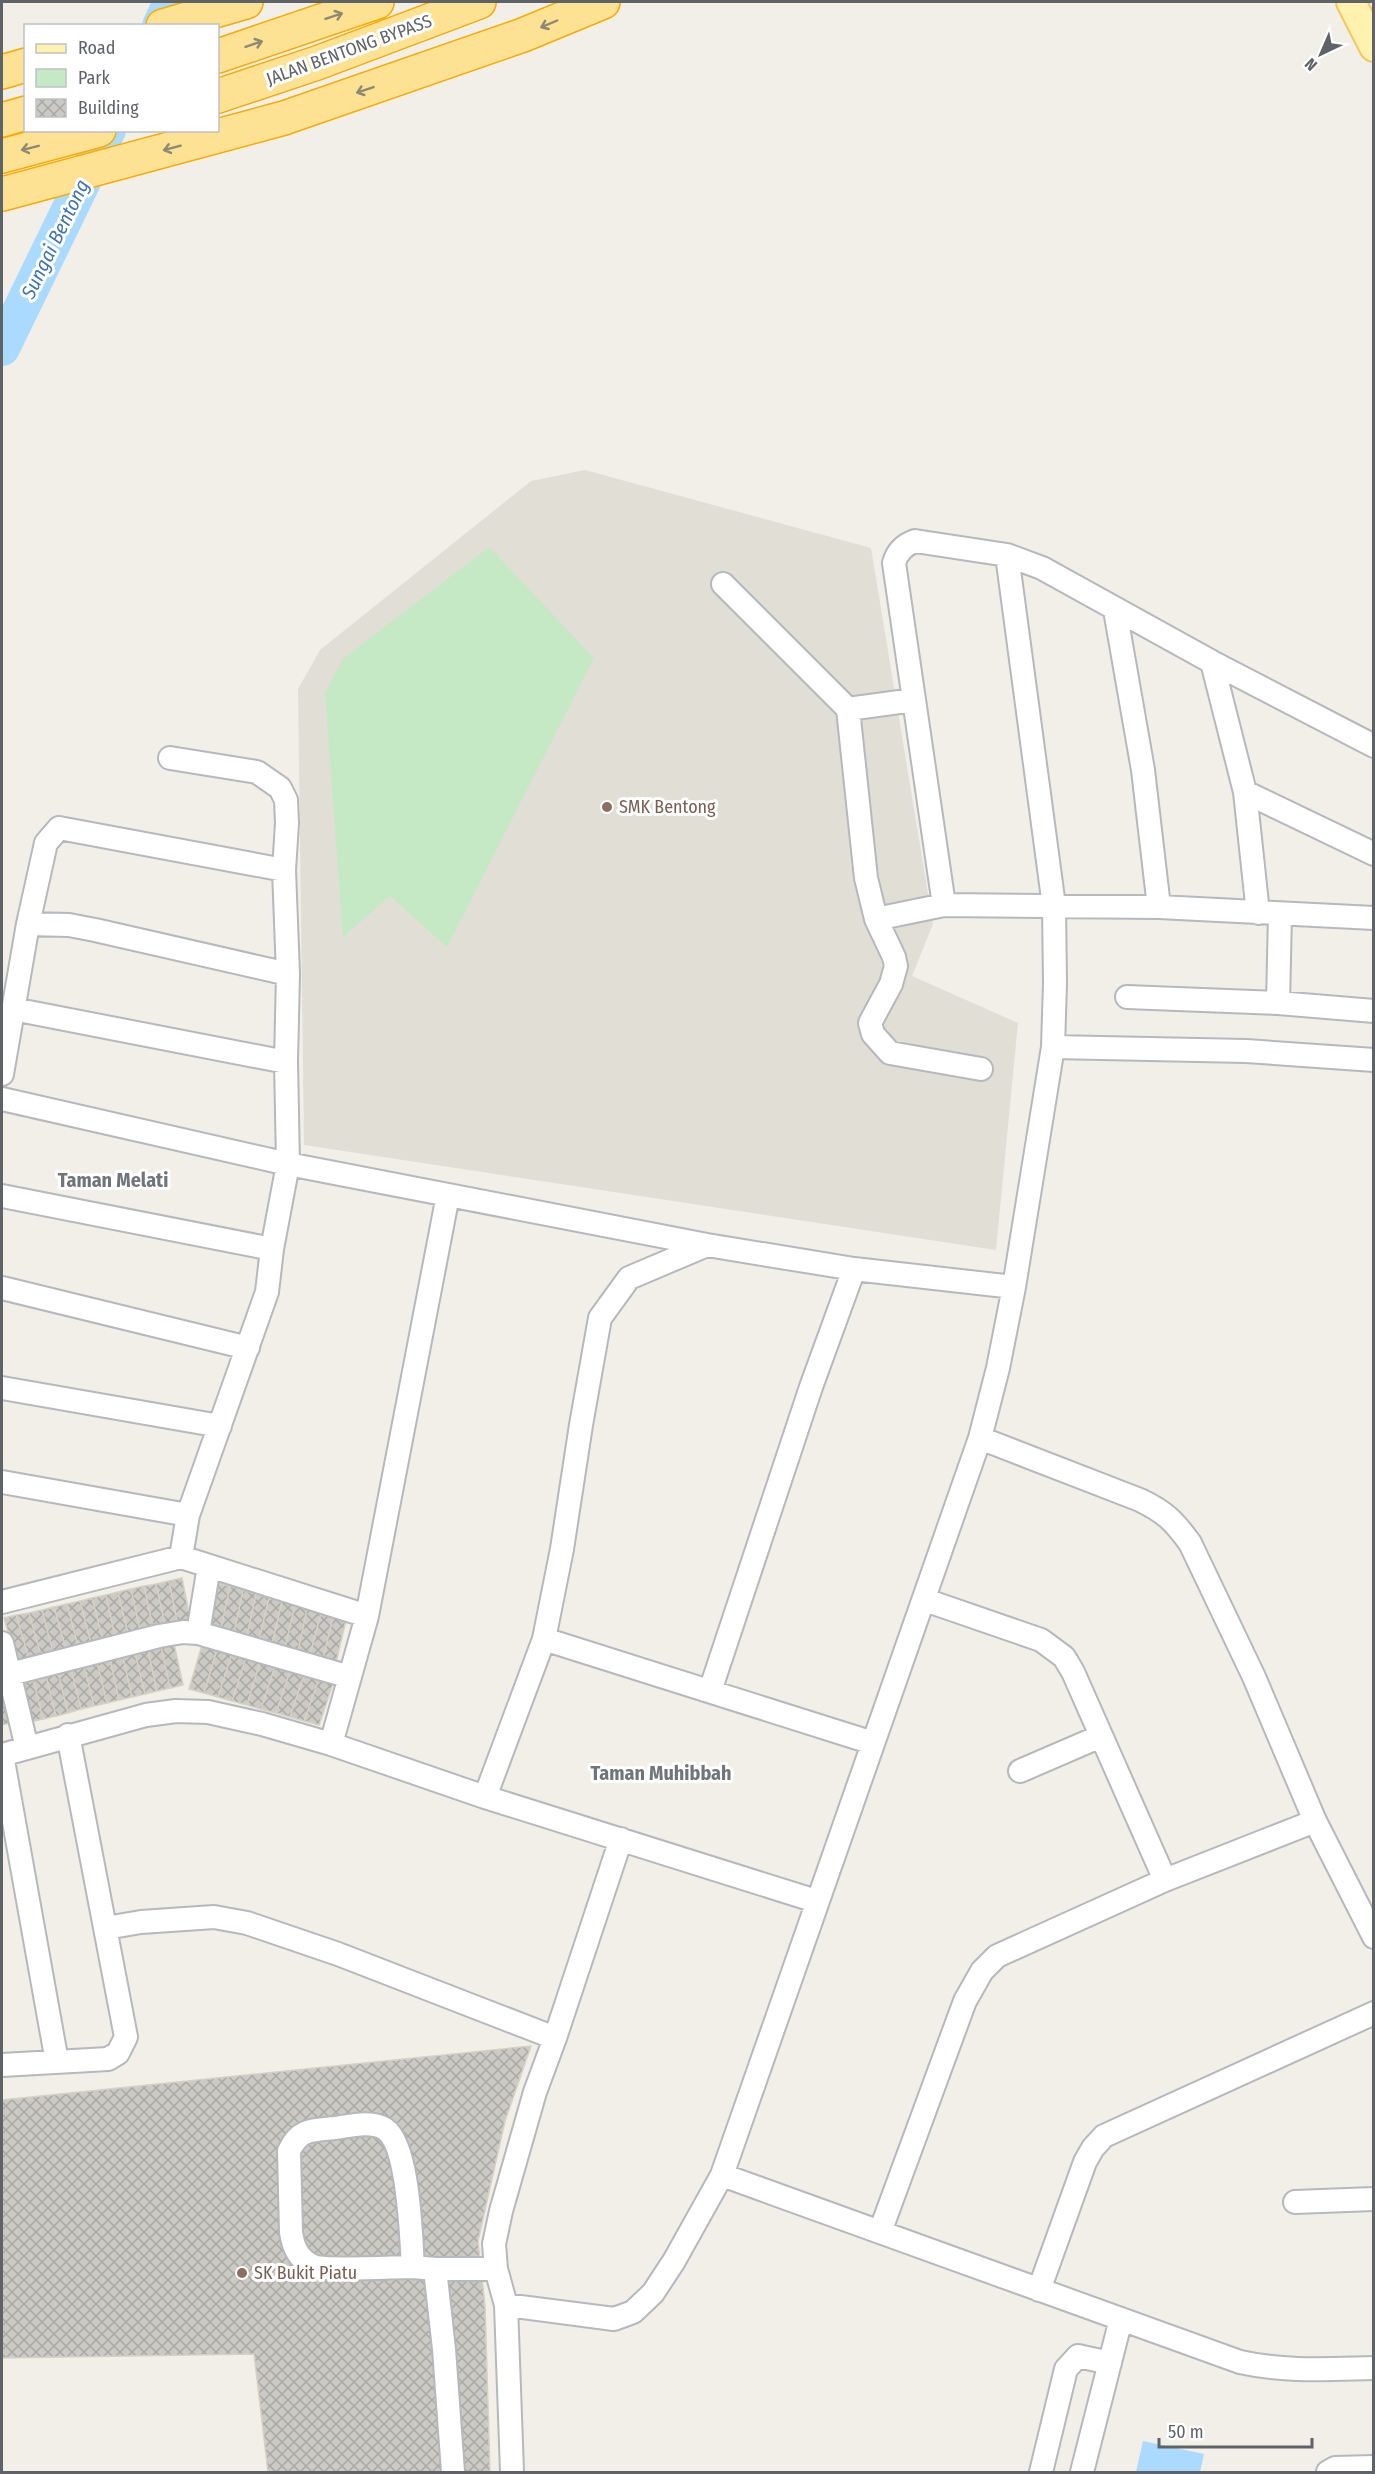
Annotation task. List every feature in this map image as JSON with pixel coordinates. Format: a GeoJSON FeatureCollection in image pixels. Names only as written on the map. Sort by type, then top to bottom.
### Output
{"type":"FeatureCollection","features":[{"type":"Feature","properties":{"kind":"highway"},"geometry":{"type":"LineString","coordinates":[[170,24],[246,2]]}},
{"type":"Feature","properties":{"kind":"highway","name":"JALAN BENTONG BYPASS"},"geometry":{"type":"LineString","coordinates":[[219,56],[377,2]]}},
{"type":"Feature","properties":{"kind":"highway","name":"JALAN BENTONG BYPASS"},"geometry":{"type":"LineString","coordinates":[[219,96],[406,31],[479,2]]}},
{"type":"Feature","properties":{"kind":"highway"},"geometry":{"type":"LineString","coordinates":[[2,194],[284,118],[523,35],[603,2]]}},
{"type":"Feature","properties":{"kind":"highway"},"geometry":{"type":"LineString","coordinates":[[2,72],[24,66]]}},
{"type":"Feature","properties":{"kind":"highway"},"geometry":{"type":"LineString","coordinates":[[2,120],[24,114]]}},
{"type":"Feature","properties":{"kind":"highway"},"geometry":{"type":"LineString","coordinates":[[2,156],[92,132]]}},
{"type":"Feature","properties":{"kind":"main road"},"geometry":{"type":"LineString","coordinates":[[1351,2],[1374,47]]}},
{"type":"Feature","properties":{"kind":"main road"},"geometry":{"type":"LineString","coordinates":[[1370,2],[1374,24]]}},
{"type":"Feature","properties":{"kind":"street"},"geometry":{"type":"LineString","coordinates":[[944,905],[894,563],[896,555],[915,541],[1007,555],[1041,568],[1212,662],[1374,746]]}},
{"type":"Feature","properties":{"kind":"street"},"geometry":{"type":"LineString","coordinates":[[506,2305],[614,2319],[633,2312],[653,2293],[674,2262],[722,2175],[980,1438],[998,1368],[1014,1287],[1053,1047],[1055,983],[1054,906],[1007,555]]}},
{"type":"Feature","properties":{"kind":"street"},"geometry":{"type":"LineString","coordinates":[[723,584],[848,709],[866,878],[876,920],[896,966],[891,984],[870,1023],[873,1034],[890,1053],[981,1069]]}},
{"type":"Feature","properties":{"kind":"street"},"geometry":{"type":"LineString","coordinates":[[1115,610],[1143,770],[1159,907]]}},
{"type":"Feature","properties":{"kind":"street"},"geometry":{"type":"LineString","coordinates":[[1212,662],[1245,792],[1269,914],[1278,1003]]}},
{"type":"Feature","properties":{"kind":"street"},"geometry":{"type":"LineString","coordinates":[[848,709],[914,700]]}},
{"type":"Feature","properties":{"kind":"street"},"geometry":{"type":"LineString","coordinates":[[170,758],[257,772],[280,788],[286,800],[284,870],[288,974],[286,1062],[288,1164],[272,1249],[267,1292],[188,1515],[181,1557]]}},
{"type":"Feature","properties":{"kind":"street"},"geometry":{"type":"LineString","coordinates":[[1245,792],[1374,854]]}},
{"type":"Feature","properties":{"kind":"street"},"geometry":{"type":"LineString","coordinates":[[2,1074],[28,924],[46,843],[59,828],[284,870]]}},
{"type":"Feature","properties":{"kind":"street"},"geometry":{"type":"LineString","coordinates":[[876,920],[944,905],[1159,907],[1374,918]]}},
{"type":"Feature","properties":{"kind":"street"},"geometry":{"type":"LineString","coordinates":[[28,924],[69,925],[288,974]]}},
{"type":"Feature","properties":{"kind":"street"},"geometry":{"type":"LineString","coordinates":[[1127,997],[1278,1003],[1374,1011]]}},
{"type":"Feature","properties":{"kind":"street"},"geometry":{"type":"LineString","coordinates":[[13,1009],[286,1062]]}},
{"type":"Feature","properties":{"kind":"street"},"geometry":{"type":"LineString","coordinates":[[1053,1047],[1246,1051],[1374,1060]]}},
{"type":"Feature","properties":{"kind":"street"},"geometry":{"type":"LineString","coordinates":[[2,1098],[288,1164],[707,1245],[854,1269],[1014,1287]]}},
{"type":"Feature","properties":{"kind":"street"},"geometry":{"type":"LineString","coordinates":[[331,1744],[367,1616],[448,1195]]}},
{"type":"Feature","properties":{"kind":"street"},"geometry":{"type":"LineString","coordinates":[[2,1196],[272,1249]]}},
{"type":"Feature","properties":{"kind":"street"},"geometry":{"type":"LineString","coordinates":[[485,1797],[544,1639],[562,1549],[600,1318],[629,1278],[707,1245]]}},
{"type":"Feature","properties":{"kind":"street"},"geometry":{"type":"LineString","coordinates":[[710,1691],[811,1387],[854,1269]]}},
{"type":"Feature","properties":{"kind":"street"},"geometry":{"type":"LineString","coordinates":[[2,1288],[248,1348]]}},
{"type":"Feature","properties":{"kind":"street"},"geometry":{"type":"LineString","coordinates":[[2,1389],[220,1426]]}},
{"type":"Feature","properties":{"kind":"street"},"geometry":{"type":"LineString","coordinates":[[980,1438],[1140,1500],[1165,1513],[1176,1524],[1190,1543],[1254,1677],[1315,1821],[1374,1937]]}},
{"type":"Feature","properties":{"kind":"street"},"geometry":{"type":"LineString","coordinates":[[2,1482],[188,1515]]}},
{"type":"Feature","properties":{"kind":"street"},"geometry":{"type":"LineString","coordinates":[[2,1602],[181,1557],[367,1616]]}},
{"type":"Feature","properties":{"kind":"street"},"geometry":{"type":"LineString","coordinates":[[198,1633],[209,1566]]}},
{"type":"Feature","properties":{"kind":"street"},"geometry":{"type":"LineString","coordinates":[[925,1600],[1018,1631],[1054,1648],[1064,1657],[1073,1672],[1165,1880]]}},
{"type":"Feature","properties":{"kind":"street"},"geometry":{"type":"LineString","coordinates":[[5,1675],[168,1633],[198,1633],[350,1677]]}},
{"type":"Feature","properties":{"kind":"street"},"geometry":{"type":"LineString","coordinates":[[544,1639],[873,1743]]}},
{"type":"Feature","properties":{"kind":"street"},"geometry":{"type":"LineString","coordinates":[[2,1643],[5,1675],[27,1748]]}},
{"type":"Feature","properties":{"kind":"street"},"geometry":{"type":"LineString","coordinates":[[57,2062],[2,1755],[146,1715],[193,1710],[254,1722],[331,1744],[485,1797],[816,1902]]}},
{"type":"Feature","properties":{"kind":"street"},"geometry":{"type":"LineString","coordinates":[[2,2065],[108,2059],[118,2053],[126,2037],[68,1735]]}},
{"type":"Feature","properties":{"kind":"street"},"geometry":{"type":"LineString","coordinates":[[1020,1771],[1101,1736]]}},
{"type":"Feature","properties":{"kind":"street"},"geometry":{"type":"LineString","coordinates":[[880,2232],[965,2001],[982,1971],[997,1956],[1165,1880],[1315,1821]]}},
{"type":"Feature","properties":{"kind":"street"},"geometry":{"type":"LineString","coordinates":[[512,2472],[506,2305],[496,2269],[494,2244],[501,2211],[535,2092],[621,1839]]}},
{"type":"Feature","properties":{"kind":"street"},"geometry":{"type":"LineString","coordinates":[[106,1928],[141,1922],[214,1917],[247,1923],[328,1950],[555,2038]]}},
{"type":"Feature","properties":{"kind":"street"},"geometry":{"type":"LineString","coordinates":[[1039,2290],[1085,2162],[1093,2148],[1104,2136],[1374,2013]]}},
{"type":"Feature","properties":{"kind":"street"},"geometry":{"type":"LineString","coordinates":[[453,2472],[444,2349],[424,2268],[409,2215],[399,2149],[392,2136],[384,2128],[371,2124],[314,2130],[301,2134],[294,2140],[289,2151],[293,2245],[298,2254],[315,2267],[424,2268],[496,2269]]}},
{"type":"Feature","properties":{"kind":"street"},"geometry":{"type":"LineString","coordinates":[[722,2175],[1240,2362],[1262,2367],[1308,2370],[1374,2368]]}},
{"type":"Feature","properties":{"kind":"street"},"geometry":{"type":"LineString","coordinates":[[1295,2202],[1374,2199]]}},
{"type":"Feature","properties":{"kind":"street"},"geometry":{"type":"LineString","coordinates":[[1082,2472],[1121,2319]]}},
{"type":"Feature","properties":{"kind":"street"},"geometry":{"type":"LineString","coordinates":[[1041,2472],[1066,2369],[1078,2356],[1110,2363]]}},
{"type":"Feature","properties":{"kind":"street"},"geometry":{"type":"LineString","coordinates":[[1328,2472],[1335,2468],[1374,2467]]}},
{"type":"Feature","properties":{"kind":"shaded area","name":"SMK Bentong"},"geometry":{"type":"Polygon","coordinates":[[[585,470],[871,548],[933,924],[912,976],[1018,1023],[996,1250],[304,1145],[298,689],[320,650],[531,481],[585,470]]]}},
{"type":"Feature","properties":{"kind":"green space"},"geometry":{"type":"Polygon","coordinates":[[[489,547],[594,658],[447,947],[390,896],[343,937],[325,693],[343,659],[489,547]]]}},
{"type":"Feature","properties":{"kind":"water"},"geometry":{"type":"Polygon","coordinates":[[[1143,2441],[1204,2454],[1200,2472],[1136,2472],[1143,2441]]]}},
{"type":"Feature","properties":{"kind":"building"},"geometry":{"type":"Polygon","coordinates":[[[182,1578],[191,1623],[178,1626],[169,1581],[182,1578]]]}},
{"type":"Feature","properties":{"kind":"building"},"geometry":{"type":"Polygon","coordinates":[[[169,1581],[178,1626],[166,1629],[156,1584],[169,1581]]]}},
{"type":"Feature","properties":{"kind":"building"},"geometry":{"type":"Polygon","coordinates":[[[217,1583],[230,1586],[220,1633],[207,1629],[217,1583]]]}},
{"type":"Feature","properties":{"kind":"building"},"geometry":{"type":"Polygon","coordinates":[[[156,1584],[166,1629],[154,1632],[144,1586],[156,1584]]]}},
{"type":"Feature","properties":{"kind":"building"},"geometry":{"type":"Polygon","coordinates":[[[144,1586],[154,1632],[141,1635],[131,1589],[144,1586]]]}},
{"type":"Feature","properties":{"kind":"building"},"geometry":{"type":"Polygon","coordinates":[[[230,1586],[243,1590],[233,1637],[220,1633],[230,1586]]]}},
{"type":"Feature","properties":{"kind":"building"},"geometry":{"type":"Polygon","coordinates":[[[131,1589],[141,1635],[129,1638],[118,1592],[131,1589]]]}},
{"type":"Feature","properties":{"kind":"building"},"geometry":{"type":"Polygon","coordinates":[[[243,1590],[256,1594],[246,1640],[233,1637],[243,1590]]]}},
{"type":"Feature","properties":{"kind":"building"},"geometry":{"type":"Polygon","coordinates":[[[118,1592],[129,1638],[116,1641],[106,1595],[118,1592]]]}},
{"type":"Feature","properties":{"kind":"building"},"geometry":{"type":"Polygon","coordinates":[[[256,1594],[269,1598],[258,1644],[246,1640],[256,1594]]]}},
{"type":"Feature","properties":{"kind":"building"},"geometry":{"type":"Polygon","coordinates":[[[106,1595],[116,1641],[104,1644],[92,1598],[106,1595]]]}},
{"type":"Feature","properties":{"kind":"building"},"geometry":{"type":"Polygon","coordinates":[[[92,1598],[104,1644],[92,1647],[80,1601],[92,1598]]]}},
{"type":"Feature","properties":{"kind":"building"},"geometry":{"type":"Polygon","coordinates":[[[269,1598],[282,1601],[271,1648],[258,1644],[269,1598]]]}},
{"type":"Feature","properties":{"kind":"building"},"geometry":{"type":"Polygon","coordinates":[[[80,1601],[92,1647],[79,1650],[67,1604],[80,1601]]]}},
{"type":"Feature","properties":{"kind":"building"},"geometry":{"type":"Polygon","coordinates":[[[282,1601],[295,1605],[284,1652],[271,1648],[282,1601]]]}},
{"type":"Feature","properties":{"kind":"building"},"geometry":{"type":"Polygon","coordinates":[[[67,1604],[79,1650],[67,1653],[54,1607],[67,1604]]]}},
{"type":"Feature","properties":{"kind":"building"},"geometry":{"type":"Polygon","coordinates":[[[295,1605],[307,1609],[297,1656],[284,1652],[295,1605]]]}},
{"type":"Feature","properties":{"kind":"building"},"geometry":{"type":"Polygon","coordinates":[[[54,1607],[67,1653],[54,1656],[42,1610],[54,1607]]]}},
{"type":"Feature","properties":{"kind":"building"},"geometry":{"type":"Polygon","coordinates":[[[307,1609],[321,1613],[309,1659],[297,1656],[307,1609]]]}},
{"type":"Feature","properties":{"kind":"building"},"geometry":{"type":"Polygon","coordinates":[[[42,1610],[54,1656],[42,1659],[29,1613],[42,1610]]]}},
{"type":"Feature","properties":{"kind":"building"},"geometry":{"type":"Polygon","coordinates":[[[29,1613],[42,1659],[30,1662],[16,1615],[29,1613]]]}},
{"type":"Feature","properties":{"kind":"building"},"geometry":{"type":"Polygon","coordinates":[[[321,1613],[333,1617],[322,1663],[309,1659],[321,1613]]]}},
{"type":"Feature","properties":{"kind":"building"},"geometry":{"type":"Polygon","coordinates":[[[16,1615],[30,1662],[17,1664],[4,1618],[16,1615]]]}},
{"type":"Feature","properties":{"kind":"building"},"geometry":{"type":"Polygon","coordinates":[[[333,1617],[346,1620],[335,1667],[322,1663],[333,1617]]]}},
{"type":"Feature","properties":{"kind":"building"},"geometry":{"type":"Polygon","coordinates":[[[173,1639],[183,1685],[170,1688],[160,1642],[173,1639]]]}},
{"type":"Feature","properties":{"kind":"building"},"geometry":{"type":"Polygon","coordinates":[[[160,1642],[170,1688],[157,1691],[147,1645],[160,1642]]]}},
{"type":"Feature","properties":{"kind":"building"},"geometry":{"type":"Polygon","coordinates":[[[203,1642],[218,1646],[204,1693],[189,1689],[203,1642]]]}},
{"type":"Feature","properties":{"kind":"building"},"geometry":{"type":"Polygon","coordinates":[[[147,1645],[157,1691],[145,1694],[134,1649],[147,1645]]]}},
{"type":"Feature","properties":{"kind":"building"},"geometry":{"type":"Polygon","coordinates":[[[218,1646],[233,1650],[218,1697],[204,1693],[218,1646]]]}},
{"type":"Feature","properties":{"kind":"building"},"geometry":{"type":"Polygon","coordinates":[[[134,1649],[145,1694],[132,1697],[122,1652],[134,1649]]]}},
{"type":"Feature","properties":{"kind":"building"},"geometry":{"type":"Polygon","coordinates":[[[233,1650],[247,1655],[232,1701],[218,1697],[233,1650]]]}},
{"type":"Feature","properties":{"kind":"building"},"geometry":{"type":"Polygon","coordinates":[[[122,1652],[132,1697],[119,1700],[109,1655],[122,1652]]]}},
{"type":"Feature","properties":{"kind":"building"},"geometry":{"type":"Polygon","coordinates":[[[109,1655],[119,1700],[107,1703],[96,1658],[109,1655]]]}},
{"type":"Feature","properties":{"kind":"building"},"geometry":{"type":"Polygon","coordinates":[[[247,1655],[261,1659],[247,1705],[232,1701],[247,1655]]]}},
{"type":"Feature","properties":{"kind":"building"},"geometry":{"type":"Polygon","coordinates":[[[96,1658],[107,1703],[94,1706],[83,1662],[96,1658]]]}},
{"type":"Feature","properties":{"kind":"building"},"geometry":{"type":"Polygon","coordinates":[[[261,1659],[276,1663],[261,1709],[247,1705],[261,1659]]]}},
{"type":"Feature","properties":{"kind":"building"},"geometry":{"type":"Polygon","coordinates":[[[83,1662],[94,1706],[81,1709],[70,1665],[83,1662]]]}},
{"type":"Feature","properties":{"kind":"building"},"geometry":{"type":"Polygon","coordinates":[[[276,1663],[291,1668],[276,1713],[261,1709],[276,1663]]]}},
{"type":"Feature","properties":{"kind":"building"},"geometry":{"type":"Polygon","coordinates":[[[70,1665],[81,1709],[68,1713],[57,1668],[70,1665]]]}},
{"type":"Feature","properties":{"kind":"building"},"geometry":{"type":"Polygon","coordinates":[[[57,1668],[68,1713],[56,1716],[45,1672],[57,1668]]]}},
{"type":"Feature","properties":{"kind":"building"},"geometry":{"type":"Polygon","coordinates":[[[291,1668],[305,1672],[290,1717],[276,1713],[291,1668]]]}},
{"type":"Feature","properties":{"kind":"building"},"geometry":{"type":"Polygon","coordinates":[[[45,1672],[56,1716],[43,1719],[32,1675],[45,1672]]]}},
{"type":"Feature","properties":{"kind":"building"},"geometry":{"type":"Polygon","coordinates":[[[305,1672],[320,1676],[304,1721],[290,1717],[305,1672]]]}},
{"type":"Feature","properties":{"kind":"building"},"geometry":{"type":"Polygon","coordinates":[[[32,1675],[43,1719],[30,1722],[19,1678],[32,1675]]]}},
{"type":"Feature","properties":{"kind":"building"},"geometry":{"type":"Polygon","coordinates":[[[320,1676],[334,1681],[319,1725],[304,1721],[320,1676]]]}},
{"type":"Feature","properties":{"kind":"building"},"geometry":{"type":"Polygon","coordinates":[[[2,1682],[14,1722],[2,1725],[2,1682]]]}},
{"type":"Feature","properties":{"kind":"building","name":"SK Bukit Piatu"},"geometry":{"type":"Polygon","coordinates":[[[531,2046],[505,2121],[478,2241],[485,2306],[490,2472],[268,2472],[254,2354],[2,2358],[2,2100],[531,2046]]]}},
{"type":"Feature","properties":{"kind":"waterway","name":"Sungai Bentong"},"geometry":{"type":"LineString","coordinates":[[161,24],[171,2]]}},
{"type":"Feature","properties":{"kind":"waterway","name":"Sungai Bentong"},"geometry":{"type":"LineString","coordinates":[[2,348],[107,132]]}},
{"type":"Feature","properties":{"kind":"place","name":"SMK Bentong"},"geometry":{"type":"Point","coordinates":[607,807]}},
{"type":"Feature","properties":{"kind":"place","name":"SK Bukit Piatu"},"geometry":{"type":"Point","coordinates":[242,2273]}},
{"type":"Feature","properties":{"kind":"district","name":"Taman Melati"},"geometry":{"type":"Point","coordinates":[113,1180]}},
{"type":"Feature","properties":{"kind":"district","name":"Taman Muhibbah"},"geometry":{"type":"Point","coordinates":[661,1773]}}]}
